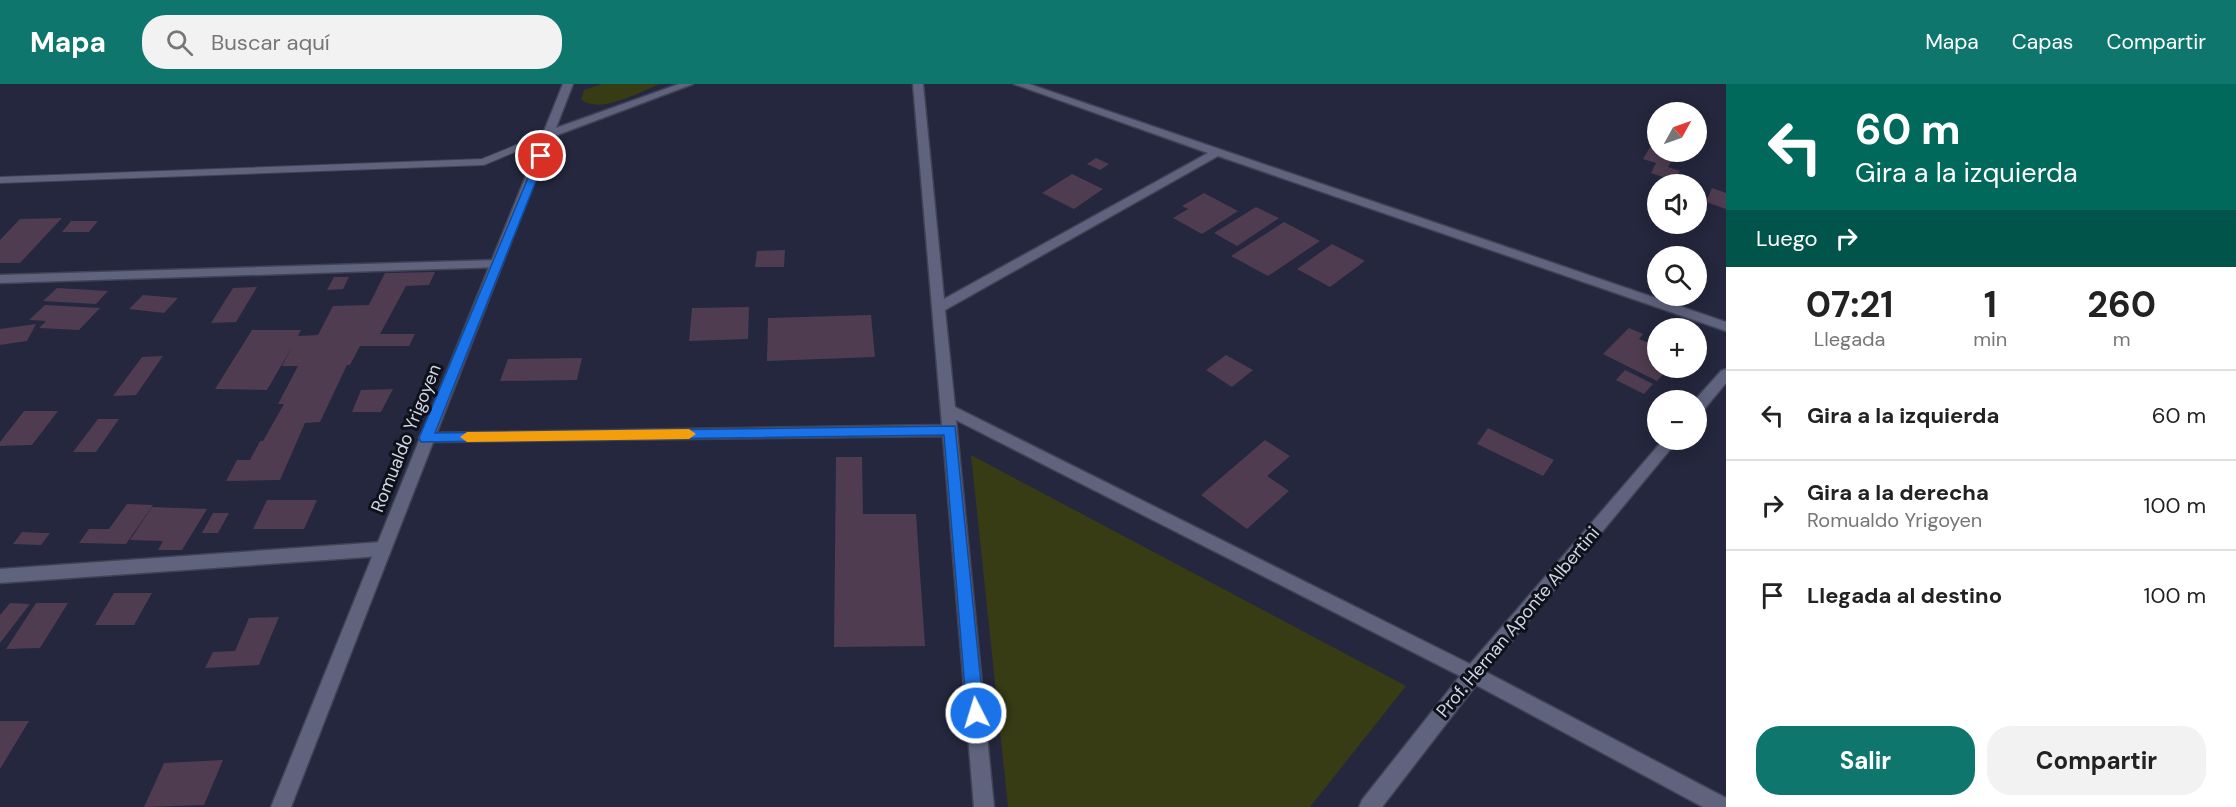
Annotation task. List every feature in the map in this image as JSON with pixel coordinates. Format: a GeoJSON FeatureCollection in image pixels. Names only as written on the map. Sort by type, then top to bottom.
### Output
{"type":"FeatureCollection","features":[{"type":"Feature","properties":{"kind":"street"},"geometry":{"type":"LineString","coordinates":[[550,134],[688,84]]}},
{"type":"Feature","properties":{"kind":"street"},"geometry":{"type":"LineString","coordinates":[[918,84],[984,807]]}},
{"type":"Feature","properties":{"kind":"street"},"geometry":{"type":"LineString","coordinates":[[1019,84],[1726,327]]}},
{"type":"Feature","properties":{"kind":"street","name":"Romualdo Yrigoyen"},"geometry":{"type":"LineString","coordinates":[[282,807],[426,438],[570,85]]}},
{"type":"Feature","properties":{"kind":"street"},"geometry":{"type":"LineString","coordinates":[[940,307],[1217,152]]}},
{"type":"Feature","properties":{"kind":"street"},"geometry":{"type":"LineString","coordinates":[[0,279],[497,264]]}},
{"type":"Feature","properties":{"kind":"street"},"geometry":{"type":"LineString","coordinates":[[1707,396],[1726,374]]}},
{"type":"Feature","properties":{"kind":"street"},"geometry":{"type":"LineString","coordinates":[[949,410],[1473,674],[1723,807]]}},
{"type":"Feature","properties":{"kind":"street"},"geometry":{"type":"LineString","coordinates":[[426,438],[951,430]]}},
{"type":"Feature","properties":{"kind":"street","name":"Prof. Hernan Aponte Albertini"},"geometry":{"type":"LineString","coordinates":[[1369,807],[1473,674],[1663,450]]}},
{"type":"Feature","properties":{"kind":"street"},"geometry":{"type":"LineString","coordinates":[[0,576],[382,549]]}},
{"type":"Feature","properties":{"kind":"lane"},"geometry":{"type":"LineString","coordinates":[[0,180],[484,162],[550,134]]}},
{"type":"Feature","properties":{"kind":"green space"},"geometry":{"type":"Polygon","coordinates":[[[602,84],[660,84],[610,103],[599,105],[581,100],[584,90],[602,84]]]}},
{"type":"Feature","properties":{"kind":"green space"},"geometry":{"type":"Polygon","coordinates":[[[971,455],[1406,686],[1310,807],[1008,807],[971,455]]]}},
{"type":"Feature","properties":{"kind":"building"},"geometry":{"type":"Polygon","coordinates":[[[1096,158],[1109,164],[1100,170],[1087,164],[1096,158]]]}},
{"type":"Feature","properties":{"kind":"building"},"geometry":{"type":"Polygon","coordinates":[[[1653,162],[1671,162],[1668,167],[1680,171],[1678,174],[1651,173],[1656,163],[1653,162]]]}},
{"type":"Feature","properties":{"kind":"building"},"geometry":{"type":"Polygon","coordinates":[[[1072,174],[1103,189],[1074,209],[1042,193],[1072,174]]]}},
{"type":"Feature","properties":{"kind":"building"},"geometry":{"type":"Polygon","coordinates":[[[1712,188],[1726,193],[1726,209],[1707,202],[1712,188]]]}},
{"type":"Feature","properties":{"kind":"building"},"geometry":{"type":"Polygon","coordinates":[[[1204,193],[1238,211],[1202,234],[1173,218],[1188,209],[1182,206],[1204,193]]]}},
{"type":"Feature","properties":{"kind":"building"},"geometry":{"type":"Polygon","coordinates":[[[1256,207],[1279,218],[1237,246],[1214,233],[1256,207]]]}},
{"type":"Feature","properties":{"kind":"building"},"geometry":{"type":"Polygon","coordinates":[[[62,218],[20,263],[0,263],[0,240],[20,219],[62,218]]]}},
{"type":"Feature","properties":{"kind":"building"},"geometry":{"type":"Polygon","coordinates":[[[71,221],[98,221],[89,232],[62,232],[71,221]]]}},
{"type":"Feature","properties":{"kind":"building"},"geometry":{"type":"Polygon","coordinates":[[[1284,222],[1320,241],[1268,276],[1231,256],[1284,222]]]}},
{"type":"Feature","properties":{"kind":"building"},"geometry":{"type":"Polygon","coordinates":[[[1332,244],[1365,261],[1330,287],[1297,269],[1332,244]]]}},
{"type":"Feature","properties":{"kind":"building"},"geometry":{"type":"Polygon","coordinates":[[[785,250],[784,267],[755,267],[757,251],[785,250]]]}},
{"type":"Feature","properties":{"kind":"building"},"geometry":{"type":"Polygon","coordinates":[[[435,272],[429,285],[406,286],[380,334],[415,334],[409,346],[360,346],[350,365],[347,365],[320,422],[305,423],[280,480],[226,481],[237,460],[250,460],[260,441],[263,441],[284,404],[278,404],[298,366],[282,366],[292,347],[267,390],[215,389],[252,330],[301,330],[298,336],[318,335],[333,306],[369,305],[385,273],[435,272]]]}},
{"type":"Feature","properties":{"kind":"building"},"geometry":{"type":"Polygon","coordinates":[[[334,277],[349,277],[343,289],[327,290],[334,277]]]}},
{"type":"Feature","properties":{"kind":"building"},"geometry":{"type":"Polygon","coordinates":[[[257,287],[236,322],[211,323],[233,288],[257,287]]]}},
{"type":"Feature","properties":{"kind":"building"},"geometry":{"type":"Polygon","coordinates":[[[57,288],[108,291],[96,304],[43,301],[57,288]]]}},
{"type":"Feature","properties":{"kind":"building"},"geometry":{"type":"Polygon","coordinates":[[[143,295],[178,298],[164,313],[129,309],[143,295]]]}},
{"type":"Feature","properties":{"kind":"building"},"geometry":{"type":"Polygon","coordinates":[[[45,305],[100,308],[79,330],[39,328],[46,321],[29,320],[45,305]]]}},
{"type":"Feature","properties":{"kind":"building"},"geometry":{"type":"Polygon","coordinates":[[[749,307],[748,339],[689,341],[692,308],[749,307]]]}},
{"type":"Feature","properties":{"kind":"building"},"geometry":{"type":"Polygon","coordinates":[[[871,315],[875,357],[767,361],[768,318],[871,315]]]}},
{"type":"Feature","properties":{"kind":"building"},"geometry":{"type":"Polygon","coordinates":[[[36,324],[27,341],[0,345],[0,329],[36,324]]]}},
{"type":"Feature","properties":{"kind":"building"},"geometry":{"type":"Polygon","coordinates":[[[1629,328],[1643,334],[1639,339],[1647,342],[1647,376],[1603,354],[1629,328]]]}},
{"type":"Feature","properties":{"kind":"building"},"geometry":{"type":"Polygon","coordinates":[[[1226,355],[1253,370],[1232,387],[1206,370],[1226,355]]]}},
{"type":"Feature","properties":{"kind":"building"},"geometry":{"type":"Polygon","coordinates":[[[163,356],[136,395],[113,396],[142,357],[163,356]]]}},
{"type":"Feature","properties":{"kind":"building"},"geometry":{"type":"Polygon","coordinates":[[[582,358],[577,380],[500,381],[508,359],[582,358]]]}},
{"type":"Feature","properties":{"kind":"building"},"geometry":{"type":"Polygon","coordinates":[[[1625,370],[1653,384],[1644,394],[1616,380],[1625,370]]]}},
{"type":"Feature","properties":{"kind":"building"},"geometry":{"type":"Polygon","coordinates":[[[393,389],[381,412],[352,412],[361,390],[393,389]]]}},
{"type":"Feature","properties":{"kind":"building"},"geometry":{"type":"Polygon","coordinates":[[[24,411],[58,411],[32,445],[0,446],[0,442],[24,411]]]}},
{"type":"Feature","properties":{"kind":"building"},"geometry":{"type":"Polygon","coordinates":[[[98,419],[119,419],[96,452],[73,452],[98,419]]]}},
{"type":"Feature","properties":{"kind":"building"},"geometry":{"type":"Polygon","coordinates":[[[1488,428],[1554,460],[1543,476],[1477,444],[1488,428]]]}},
{"type":"Feature","properties":{"kind":"building"},"geometry":{"type":"Polygon","coordinates":[[[1265,440],[1290,456],[1267,476],[1289,491],[1247,529],[1201,495],[1265,440]]]}},
{"type":"Feature","properties":{"kind":"building"},"geometry":{"type":"Polygon","coordinates":[[[836,457],[862,457],[863,514],[916,514],[925,646],[834,647],[836,457]]]}},
{"type":"Feature","properties":{"kind":"building"},"geometry":{"type":"Polygon","coordinates":[[[267,500],[317,500],[304,529],[253,529],[267,500]]]}},
{"type":"Feature","properties":{"kind":"building"},"geometry":{"type":"Polygon","coordinates":[[[127,504],[153,505],[126,544],[79,543],[89,529],[109,529],[127,504]]]}},
{"type":"Feature","properties":{"kind":"building"},"geometry":{"type":"Polygon","coordinates":[[[152,507],[207,509],[182,550],[158,550],[163,541],[130,540],[152,507]]]}},
{"type":"Feature","properties":{"kind":"building"},"geometry":{"type":"Polygon","coordinates":[[[213,513],[229,513],[218,533],[202,533],[213,513]]]}},
{"type":"Feature","properties":{"kind":"building"},"geometry":{"type":"Polygon","coordinates":[[[22,532],[50,533],[41,545],[13,544],[22,532]]]}},
{"type":"Feature","properties":{"kind":"building"},"geometry":{"type":"Polygon","coordinates":[[[114,593],[152,593],[134,625],[95,625],[114,593]]]}},
{"type":"Feature","properties":{"kind":"building"},"geometry":{"type":"Polygon","coordinates":[[[10,603],[30,604],[0,643],[0,615],[10,603]]]}},
{"type":"Feature","properties":{"kind":"building"},"geometry":{"type":"Polygon","coordinates":[[[36,603],[68,603],[40,648],[6,649],[36,603]]]}},
{"type":"Feature","properties":{"kind":"building"},"geometry":{"type":"Polygon","coordinates":[[[279,617],[259,665],[205,668],[213,652],[235,651],[249,618],[279,617]]]}},
{"type":"Feature","properties":{"kind":"building"},"geometry":{"type":"Polygon","coordinates":[[[0,721],[29,721],[0,769],[0,721]]]}},
{"type":"Feature","properties":{"kind":"building"},"geometry":{"type":"Polygon","coordinates":[[[223,760],[204,805],[144,807],[164,763],[223,760]]]}},
{"type":"Feature","properties":{"kind":"slow traffic"},"geometry":{"type":"LineString","coordinates":[[467,437],[689,434]]}},
{"type":"Feature","properties":{"kind":"route"},"geometry":{"type":"LineString","coordinates":[[541,156],[426,438],[951,430],[976,713]]}}]}
